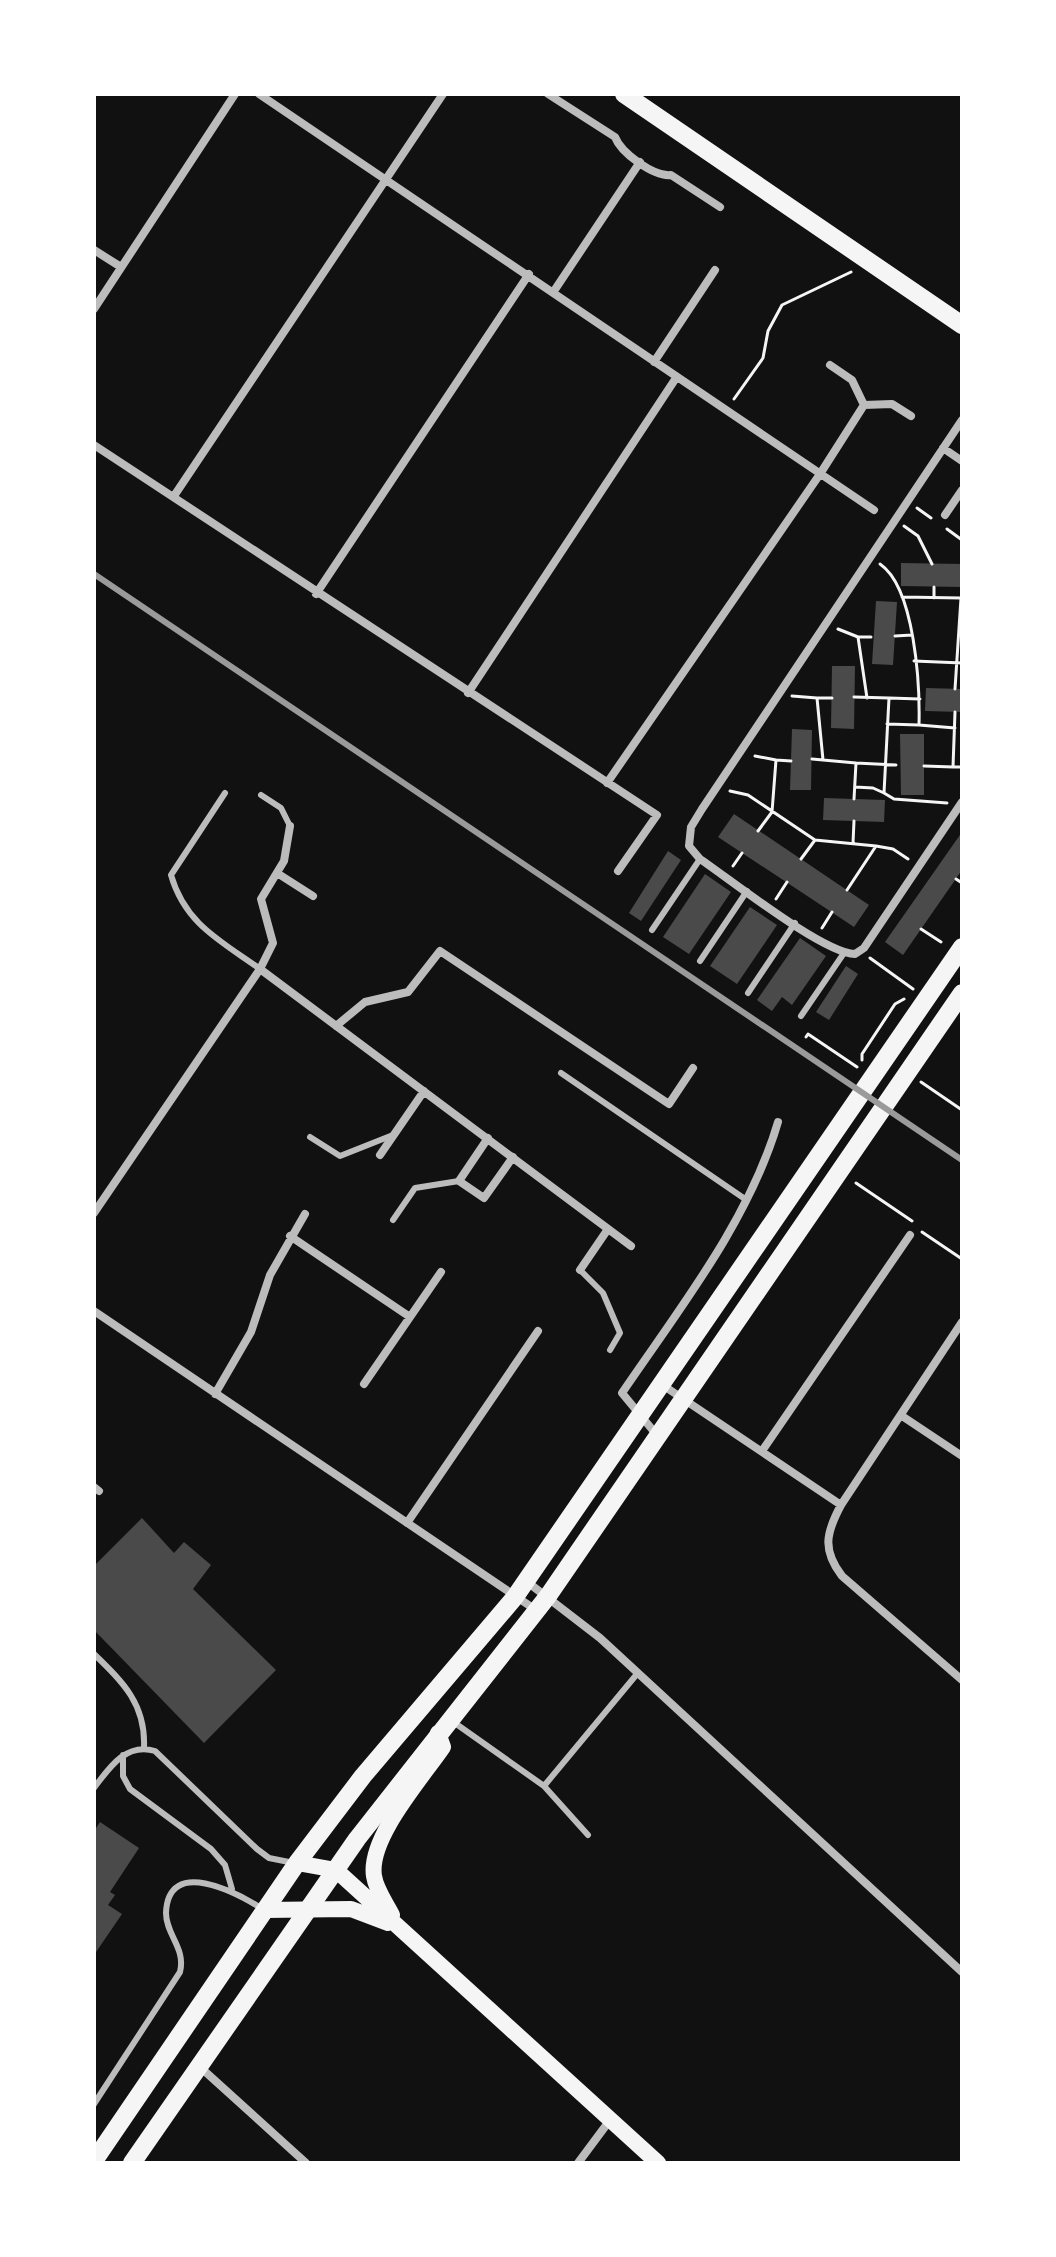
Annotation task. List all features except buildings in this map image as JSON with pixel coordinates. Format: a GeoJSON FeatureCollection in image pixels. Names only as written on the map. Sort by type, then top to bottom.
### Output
{"type":"FeatureCollection","features":[{"type":"Feature","properties":{"kind":"main road"},"geometry":{"type":"LineString","coordinates":[[624,94],[962,325]]}},
{"type":"Feature","properties":{"kind":"main road"},"geometry":{"type":"LineString","coordinates":[[94,2161],[297,1863],[363,1776],[520,1589],[962,947]]}},
{"type":"Feature","properties":{"kind":"main road"},"geometry":{"type":"LineString","coordinates":[[132,2163],[197,2064],[336,1870],[444,1726],[542,1603],[962,993]]}},
{"type":"Feature","properties":{"kind":"main road"},"geometry":{"type":"LineString","coordinates":[[399,1927],[377,1887],[373,1860],[382,1837],[443,1747],[444,1726]]}},
{"type":"Feature","properties":{"kind":"main road"},"geometry":{"type":"LineString","coordinates":[[297,1863],[336,1870],[658,2163]]}},
{"type":"Feature","properties":{"kind":"main road"},"geometry":{"type":"LineString","coordinates":[[264,1910],[351,1909],[399,1927]]}},
{"type":"Feature","properties":{"kind":"street"},"geometry":{"type":"LineString","coordinates":[[94,309],[235,94]]}},
{"type":"Feature","properties":{"kind":"street"},"geometry":{"type":"LineString","coordinates":[[259,94],[874,510]]}},
{"type":"Feature","properties":{"kind":"street"},"geometry":{"type":"LineString","coordinates":[[174,496],[443,94]]}},
{"type":"Feature","properties":{"kind":"street"},"geometry":{"type":"LineString","coordinates":[[548,94],[615,137],[618,144],[640,162],[664,175],[671,175],[720,207]]}},
{"type":"Feature","properties":{"kind":"street"},"geometry":{"type":"LineString","coordinates":[[554,291],[640,162]]}},
{"type":"Feature","properties":{"kind":"street"},"geometry":{"type":"LineString","coordinates":[[94,250],[121,267]]}},
{"type":"Feature","properties":{"kind":"street"},"geometry":{"type":"LineString","coordinates":[[654,362],[715,270]]}},
{"type":"Feature","properties":{"kind":"street"},"geometry":{"type":"LineString","coordinates":[[316,594],[529,274]]}},
{"type":"Feature","properties":{"kind":"street"},"geometry":{"type":"LineString","coordinates":[[830,365],[852,380],[864,405]]}},
{"type":"Feature","properties":{"kind":"street"},"geometry":{"type":"LineString","coordinates":[[468,693],[676,378]]}},
{"type":"Feature","properties":{"kind":"street"},"geometry":{"type":"LineString","coordinates":[[864,405],[892,404],[911,416]]}},
{"type":"Feature","properties":{"kind":"street"},"geometry":{"type":"LineString","coordinates":[[607,783],[820,474],[864,405]]}},
{"type":"Feature","properties":{"kind":"street"},"geometry":{"type":"LineString","coordinates":[[959,806],[864,948],[855,954],[844,953],[770,907],[700,859],[689,846],[689,836],[742,748],[962,420]]}},
{"type":"Feature","properties":{"kind":"street"},"geometry":{"type":"LineString","coordinates":[[94,445],[316,594],[657,815],[618,871]]}},
{"type":"Feature","properties":{"kind":"street"},"geometry":{"type":"LineString","coordinates":[[943,448],[962,461]]}},
{"type":"Feature","properties":{"kind":"street"},"geometry":{"type":"LineString","coordinates":[[945,515],[961,495]]}},
{"type":"Feature","properties":{"kind":"street"},"geometry":{"type":"LineString","coordinates":[[94,1213],[260,969],[273,943],[261,899],[284,861],[290,826]]}},
{"type":"Feature","properties":{"kind":"street"},"geometry":{"type":"LineString","coordinates":[[277,873],[313,896]]}},
{"type":"Feature","properties":{"kind":"street"},"geometry":{"type":"LineString","coordinates":[[336,1026],[365,1002],[408,992],[440,951],[669,1104],[693,1068]]}},
{"type":"Feature","properties":{"kind":"street"},"geometry":{"type":"LineString","coordinates":[[260,969],[631,1246]]}},
{"type":"Feature","properties":{"kind":"street"},"geometry":{"type":"LineString","coordinates":[[380,1155],[424,1091]]}},
{"type":"Feature","properties":{"kind":"street"},"geometry":{"type":"LineString","coordinates":[[656,1434],[622,1393],[690,1293],[745,1199],[771,1148],[778,1122]]}},
{"type":"Feature","properties":{"kind":"street"},"geometry":{"type":"LineString","coordinates":[[488,1138],[459,1181],[484,1198],[513,1157]]}},
{"type":"Feature","properties":{"kind":"street"},"geometry":{"type":"LineString","coordinates":[[215,1394],[251,1332],[270,1275],[305,1214]]}},
{"type":"Feature","properties":{"kind":"street"},"geometry":{"type":"LineString","coordinates":[[580,1270],[608,1229]]}},
{"type":"Feature","properties":{"kind":"street"},"geometry":{"type":"LineString","coordinates":[[762,1451],[910,1235]]}},
{"type":"Feature","properties":{"kind":"street"},"geometry":{"type":"LineString","coordinates":[[290,1236],[410,1317]]}},
{"type":"Feature","properties":{"kind":"street"},"geometry":{"type":"LineString","coordinates":[[364,1384],[441,1272]]}},
{"type":"Feature","properties":{"kind":"street"},"geometry":{"type":"LineString","coordinates":[[94,1311],[407,1523],[542,1603],[637,1674],[962,1972]]}},
{"type":"Feature","properties":{"kind":"street"},"geometry":{"type":"LineString","coordinates":[[962,1322],[828,1529],[832,1562],[842,1576],[962,1680]]}},
{"type":"Feature","properties":{"kind":"street"},"geometry":{"type":"LineString","coordinates":[[407,1523],[538,1331]]}},
{"type":"Feature","properties":{"kind":"street"},"geometry":{"type":"LineString","coordinates":[[661,1384],[841,1505]]}},
{"type":"Feature","properties":{"kind":"street"},"geometry":{"type":"LineString","coordinates":[[902,1416],[962,1456]]}},
{"type":"Feature","properties":{"kind":"street"},"geometry":{"type":"LineString","coordinates":[[520,1589],[542,1603]]}},
{"type":"Feature","properties":{"kind":"street"},"geometry":{"type":"LineString","coordinates":[[197,2064],[306,2163]]}},
{"type":"Feature","properties":{"kind":"street"},"geometry":{"type":"LineString","coordinates":[[578,2163],[611,2119]]}},
{"type":"Feature","properties":{"kind":"lane"},"geometry":{"type":"LineString","coordinates":[[225,793],[171,875],[177,897],[190,917],[260,969]]}},
{"type":"Feature","properties":{"kind":"lane"},"geometry":{"type":"LineString","coordinates":[[261,795],[281,808],[290,826]]}},
{"type":"Feature","properties":{"kind":"lane"},"geometry":{"type":"LineString","coordinates":[[652,930],[700,859]]}},
{"type":"Feature","properties":{"kind":"lane"},"geometry":{"type":"LineString","coordinates":[[700,961],[747,891]]}},
{"type":"Feature","properties":{"kind":"lane"},"geometry":{"type":"LineString","coordinates":[[748,993],[795,923]]}},
{"type":"Feature","properties":{"kind":"lane"},"geometry":{"type":"LineString","coordinates":[[801,1016],[844,953]]}},
{"type":"Feature","properties":{"kind":"lane"},"geometry":{"type":"LineString","coordinates":[[561,1073],[745,1199]]}},
{"type":"Feature","properties":{"kind":"lane"},"geometry":{"type":"LineString","coordinates":[[310,1137],[340,1156],[393,1135]]}},
{"type":"Feature","properties":{"kind":"lane"},"geometry":{"type":"LineString","coordinates":[[393,1220],[415,1188],[459,1181]]}},
{"type":"Feature","properties":{"kind":"lane"},"geometry":{"type":"LineString","coordinates":[[580,1270],[603,1293],[620,1333],[610,1350]]}},
{"type":"Feature","properties":{"kind":"lane"},"geometry":{"type":"LineString","coordinates":[[94,1654],[134,1696],[141,1710],[144,1748]]}},
{"type":"Feature","properties":{"kind":"lane"},"geometry":{"type":"LineString","coordinates":[[544,1786],[637,1674]]}},
{"type":"Feature","properties":{"kind":"lane"},"geometry":{"type":"LineString","coordinates":[[444,1726],[544,1786],[588,1835]]}},
{"type":"Feature","properties":{"kind":"lane"},"geometry":{"type":"LineString","coordinates":[[94,1788],[123,1754],[144,1748],[165,1758],[269,1858],[297,1863]]}},
{"type":"Feature","properties":{"kind":"lane"},"geometry":{"type":"LineString","coordinates":[[123,1754],[123,1776],[130,1789],[211,1849],[225,1865],[232,1889]]}},
{"type":"Feature","properties":{"kind":"lane"},"geometry":{"type":"LineString","coordinates":[[94,2104],[180,1972],[183,1961],[166,1916],[169,1897],[181,1886],[200,1881],[232,1889],[264,1910]]}},
{"type":"Feature","properties":{"kind":"path"},"geometry":{"type":"LineString","coordinates":[[725,410],[763,358],[768,331],[782,305],[844,277],[867,260]]}},
{"type":"Feature","properties":{"kind":"path"},"geometry":{"type":"LineString","coordinates":[[895,520],[918,536],[932,564]]}},
{"type":"Feature","properties":{"kind":"path"},"geometry":{"type":"LineString","coordinates":[[870,557],[890,571],[902,597],[912,635],[920,699],[919,725]]}},
{"type":"Feature","properties":{"kind":"path"},"geometry":{"type":"LineString","coordinates":[[934,587],[934,598]]}},
{"type":"Feature","properties":{"kind":"path"},"geometry":{"type":"LineString","coordinates":[[902,597],[961,598],[955,689]]}},
{"type":"Feature","properties":{"kind":"path"},"geometry":{"type":"LineString","coordinates":[[827,621],[847,635],[871,637]]}},
{"type":"Feature","properties":{"kind":"path"},"geometry":{"type":"LineString","coordinates":[[895,636],[912,635]]}},
{"type":"Feature","properties":{"kind":"path"},"geometry":{"type":"LineString","coordinates":[[858,637],[867,698]]}},
{"type":"Feature","properties":{"kind":"path"},"geometry":{"type":"LineString","coordinates":[[914,661],[959,663]]}},
{"type":"Feature","properties":{"kind":"path"},"geometry":{"type":"LineString","coordinates":[[781,691],[788,695],[832,698]]}},
{"type":"Feature","properties":{"kind":"path"},"geometry":{"type":"LineString","coordinates":[[854,697],[920,699]]}},
{"type":"Feature","properties":{"kind":"path"},"geometry":{"type":"LineString","coordinates":[[817,698],[823,760]]}},
{"type":"Feature","properties":{"kind":"path"},"geometry":{"type":"LineString","coordinates":[[884,793],[889,698]]}},
{"type":"Feature","properties":{"kind":"path"},"geometry":{"type":"LineString","coordinates":[[953,767],[955,712]]}},
{"type":"Feature","properties":{"kind":"path"},"geometry":{"type":"LineString","coordinates":[[887,724],[955,728]]}},
{"type":"Feature","properties":{"kind":"path"},"geometry":{"type":"LineString","coordinates":[[742,748],[754,756],[791,761]]}},
{"type":"Feature","properties":{"kind":"path"},"geometry":{"type":"LineString","coordinates":[[812,759],[896,765]]}},
{"type":"Feature","properties":{"kind":"path"},"geometry":{"type":"LineString","coordinates":[[758,831],[772,812],[776,760]]}},
{"type":"Feature","properties":{"kind":"path"},"geometry":{"type":"LineString","coordinates":[[854,799],[856,763]]}},
{"type":"Feature","properties":{"kind":"path"},"geometry":{"type":"LineString","coordinates":[[924,766],[962,767]]}},
{"type":"Feature","properties":{"kind":"path"},"geometry":{"type":"LineString","coordinates":[[719,784],[731,792],[748,795],[815,840],[893,849],[919,866]]}},
{"type":"Feature","properties":{"kind":"path"},"geometry":{"type":"LineString","coordinates":[[855,787],[873,788],[894,799],[959,806]]}},
{"type":"Feature","properties":{"kind":"path"},"geometry":{"type":"LineString","coordinates":[[853,843],[854,821]]}},
{"type":"Feature","properties":{"kind":"path"},"geometry":{"type":"LineString","coordinates":[[801,859],[815,840]]}},
{"type":"Feature","properties":{"kind":"path"},"geometry":{"type":"LineString","coordinates":[[847,890],[876,846]]}},
{"type":"Feature","properties":{"kind":"path"},"geometry":{"type":"LineString","coordinates":[[956,879],[962,883]]}},
{"type":"Feature","properties":{"kind":"path"},"geometry":{"type":"LineString","coordinates":[[770,907],[787,882]]}},
{"type":"Feature","properties":{"kind":"path"},"geometry":{"type":"LineString","coordinates":[[921,929],[943,943]]}},
{"type":"Feature","properties":{"kind":"path"},"geometry":{"type":"LineString","coordinates":[[871,959],[911,988]]}},
{"type":"Feature","properties":{"kind":"path"},"geometry":{"type":"LineString","coordinates":[[806,1037],[808,1034],[855,1066]]}},
{"type":"Feature","properties":{"kind":"path"},"geometry":{"type":"LineString","coordinates":[[925,1085],[962,1110]]}},
{"type":"Feature","properties":{"kind":"path"},"geometry":{"type":"LineString","coordinates":[[857,1184],[962,1259]]}},
{"type":"Feature","properties":{"kind":"railway"},"geometry":{"type":"LineString","coordinates":[[94,574],[962,1160]]}}]}
